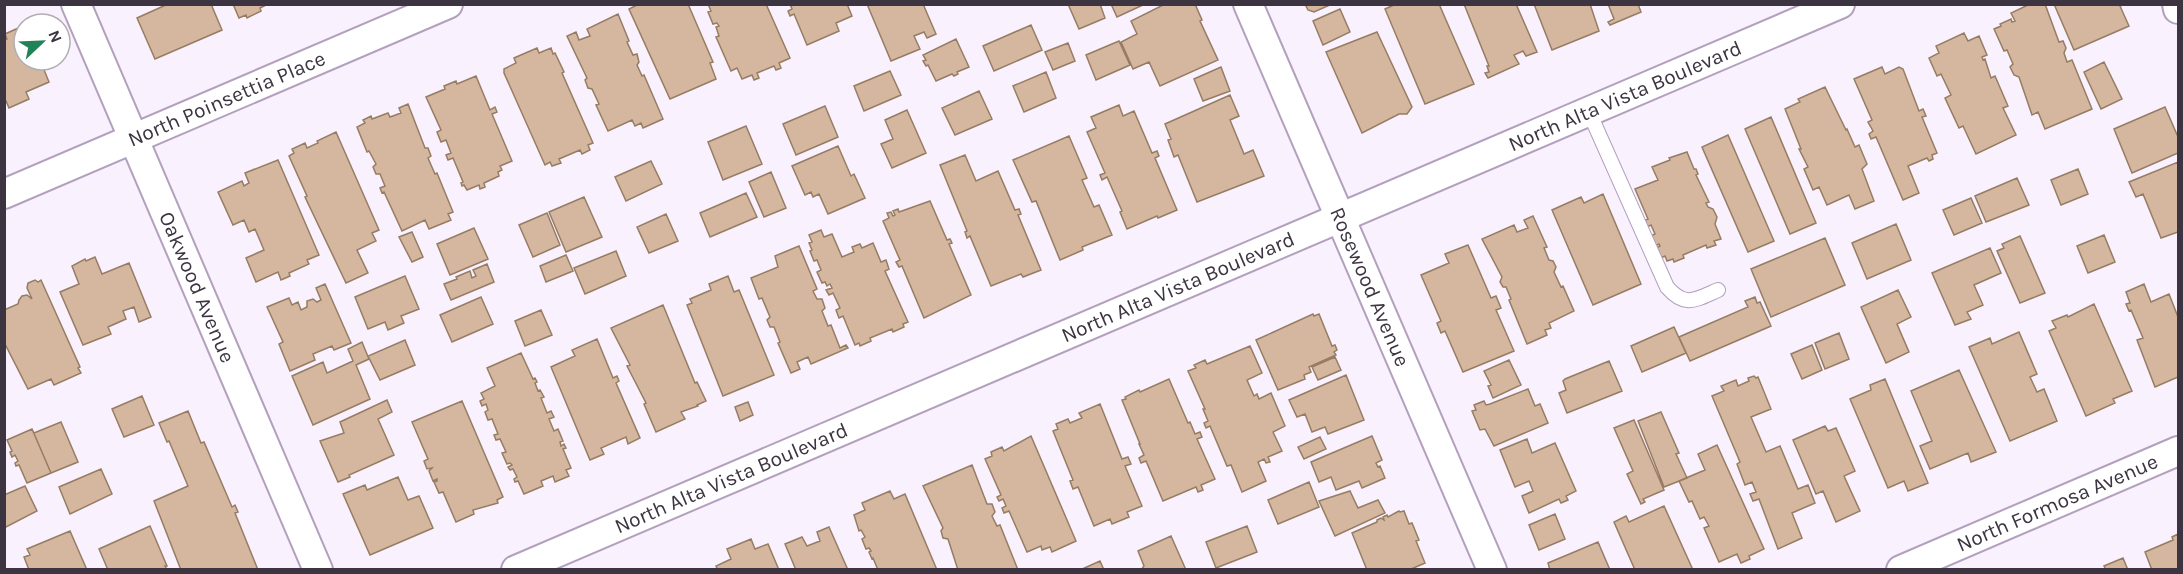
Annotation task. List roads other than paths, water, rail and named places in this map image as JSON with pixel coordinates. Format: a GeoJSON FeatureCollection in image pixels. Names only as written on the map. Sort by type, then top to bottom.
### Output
{"type":"FeatureCollection","features":[{"type":"Feature","properties":{"kind":"street","name":"Oakwood Avenue"},"geometry":{"type":"LineString","coordinates":[[76,4],[318,570]]}},
{"type":"Feature","properties":{"kind":"street","name":"North Poinsettia Place"},"geometry":{"type":"LineString","coordinates":[[4,194],[448,4]]}},
{"type":"Feature","properties":{"kind":"street","name":"Rosewood Avenue"},"geometry":{"type":"LineString","coordinates":[[1248,4],[1492,570]]}},
{"type":"Feature","properties":{"kind":"street","name":"North Alta Vista Boulevard"},"geometry":{"type":"LineString","coordinates":[[516,570],[1840,4]]}},
{"type":"Feature","properties":{"kind":"street","name":"North Formosa Avenue"},"geometry":{"type":"LineString","coordinates":[[1901,570],[2178,451]]}},
{"type":"Feature","properties":{"kind":"lane"},"geometry":{"type":"LineString","coordinates":[[1589,112],[1667,286],[1675,296],[1684,301],[1698,299],[1718,290]]}}]}
